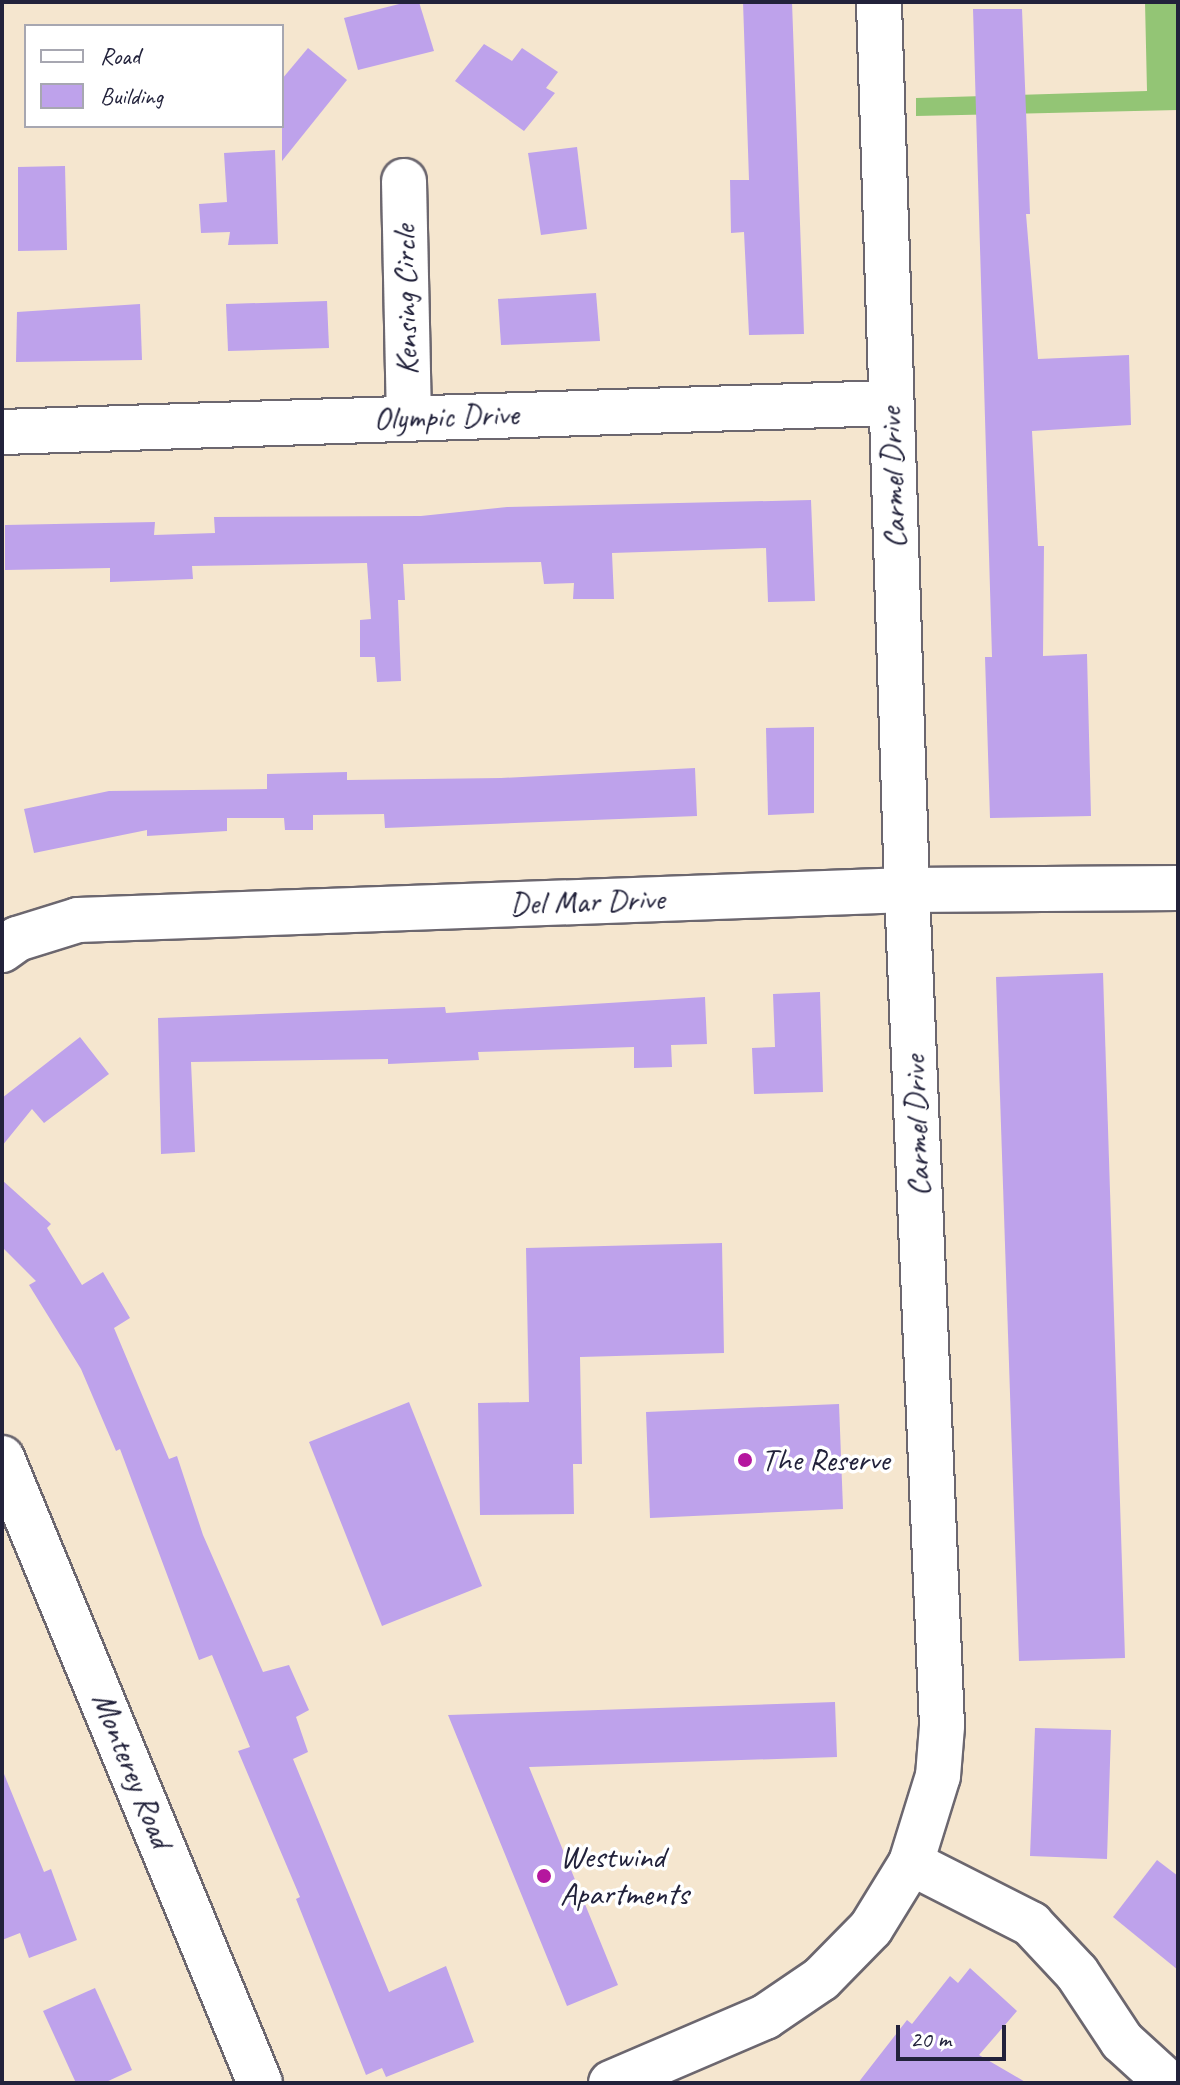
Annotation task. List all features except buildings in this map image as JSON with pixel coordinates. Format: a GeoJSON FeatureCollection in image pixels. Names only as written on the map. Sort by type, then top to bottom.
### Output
{"type":"FeatureCollection","features":[{"type":"Feature","properties":{"kind":"street","name":"Carmel Drive"},"geometry":{"type":"LineString","coordinates":[[611,2083],[677,2071],[821,1979],[871,1928],[911,1863],[938,1776],[942,1726],[907,890],[879,2]]}},
{"type":"Feature","properties":{"kind":"street","name":"Kensing Circle"},"geometry":{"type":"LineString","coordinates":[[404,181],[409,418]]}},
{"type":"Feature","properties":{"kind":"street","name":"Olympic Drive"},"geometry":{"type":"LineString","coordinates":[[2,432],[891,403]]}},
{"type":"Feature","properties":{"kind":"street","name":"Del Mar Drive"},"geometry":{"type":"LineString","coordinates":[[2,950],[17,939],[78,920],[907,890],[1178,888]]}},
{"type":"Feature","properties":{"kind":"street","name":"Monterey Road"},"geometry":{"type":"LineString","coordinates":[[2,1458],[260,2083]]}},
{"type":"Feature","properties":{"kind":"street"},"geometry":{"type":"LineString","coordinates":[[911,1863],[1031,1924],[1077,1973],[1122,2041],[1168,2083]]}},
{"type":"Feature","properties":{"kind":"green space"},"geometry":{"type":"Polygon","coordinates":[[[1145,2],[1178,2],[1178,110],[916,116],[916,98],[1147,91],[1145,2]]]}},
{"type":"Feature","properties":{"kind":"place","name":"The Reserve"},"geometry":{"type":"Point","coordinates":[745,1460]}},
{"type":"Feature","properties":{"kind":"place","name":"Westwind Apartments"},"geometry":{"type":"Point","coordinates":[544,1876]}}]}
